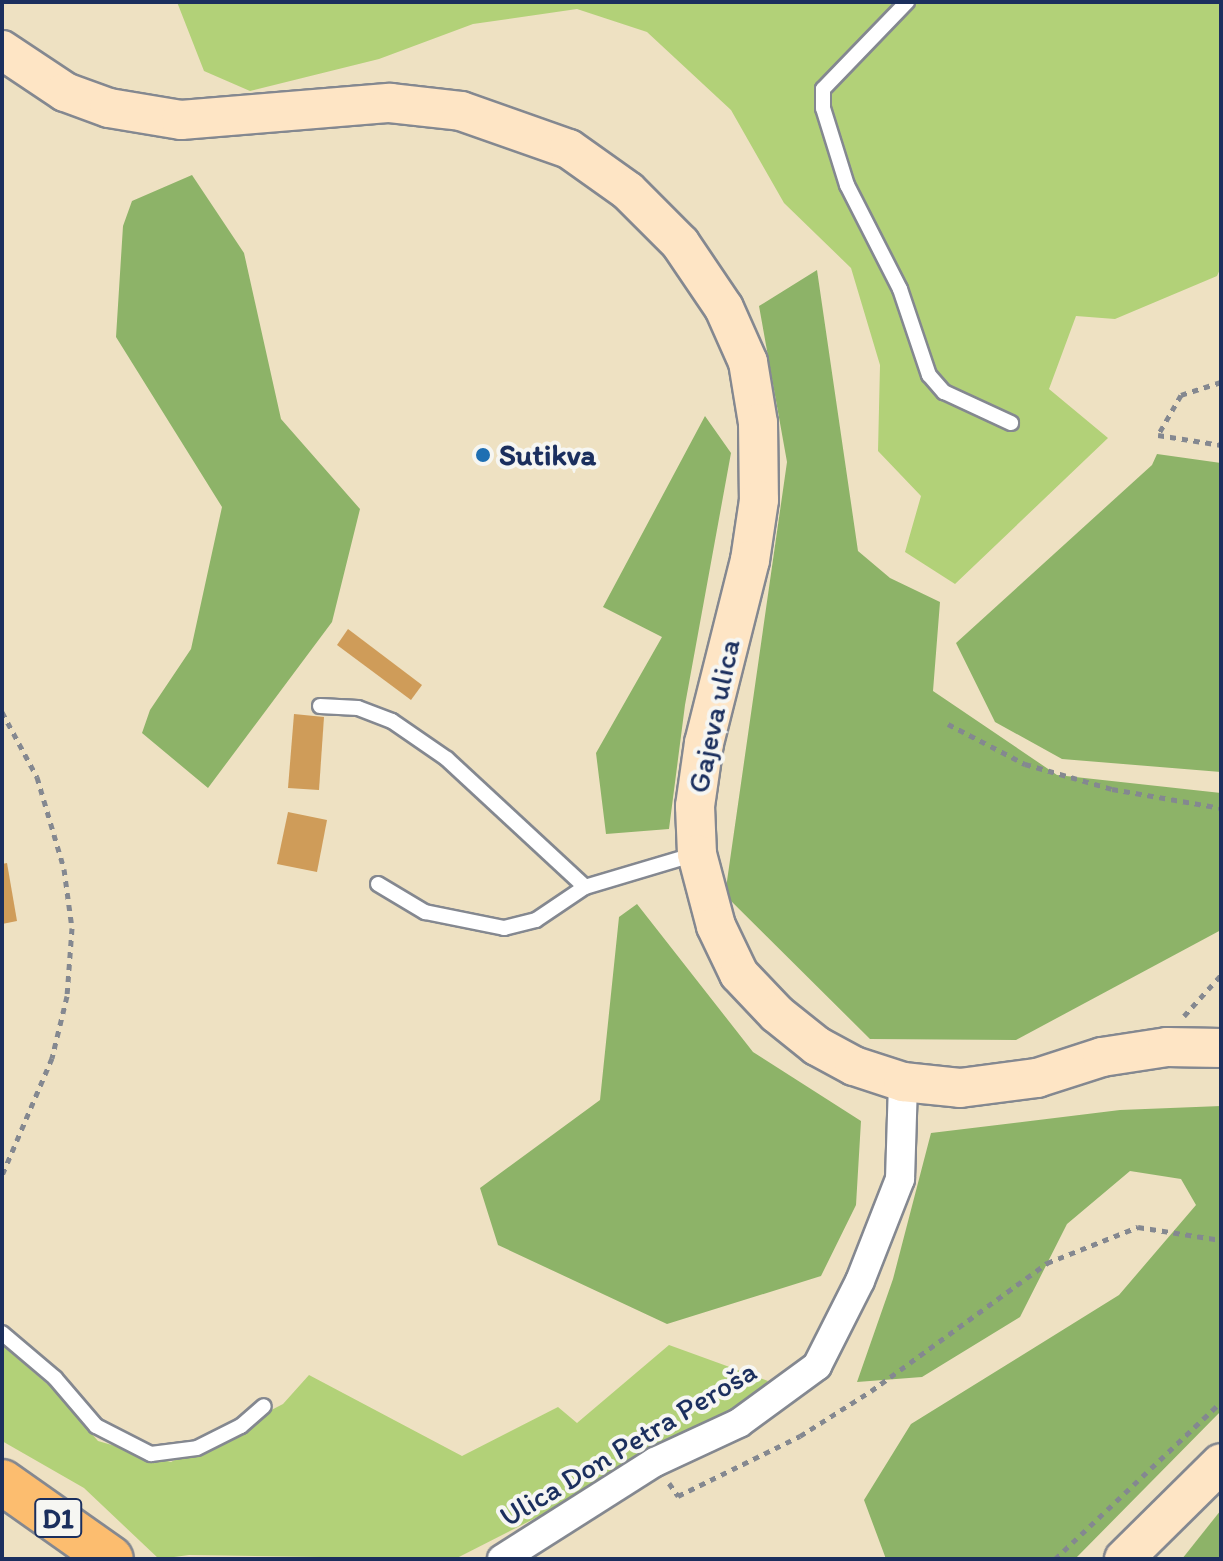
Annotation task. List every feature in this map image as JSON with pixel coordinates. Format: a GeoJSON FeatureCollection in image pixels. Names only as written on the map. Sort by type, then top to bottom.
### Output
{"type":"FeatureCollection","features":[{"type":"Feature","properties":{"kind":"highway","name":"D1"},"geometry":{"type":"LineString","coordinates":[[2,1482],[111,1559]]}},
{"type":"Feature","properties":{"kind":"main road","name":"Gajeva ulica"},"geometry":{"type":"LineString","coordinates":[[2,50],[65,92],[109,108],[181,120],[261,116],[390,103],[433,108],[517,127],[569,149],[628,191],[680,243],[724,308],[748,362],[758,423],[759,500],[750,560],[704,743],[695,806],[697,854],[716,926],[739,974],[817,1046],[854,1066],[903,1082],[960,1088],[1155,1049],[1221,1048]]}},
{"type":"Feature","properties":{"kind":"main road"},"geometry":{"type":"LineString","coordinates":[[1124,1559],[1221,1463]]}},
{"type":"Feature","properties":{"kind":"street","name":"Ulica Don Petra Peroša"},"geometry":{"type":"LineString","coordinates":[[502,1559],[655,1462],[739,1423],[817,1366],[860,1281],[900,1179],[903,1082]]}},
{"type":"Feature","properties":{"kind":"lane"},"geometry":{"type":"LineString","coordinates":[[907,2],[823,89],[823,108],[847,185],[900,289],[929,375],[944,392],[1011,423]]}},
{"type":"Feature","properties":{"kind":"lane"},"geometry":{"type":"LineString","coordinates":[[320,706],[358,708],[392,721],[447,759],[585,887]]}},
{"type":"Feature","properties":{"kind":"lane"},"geometry":{"type":"LineString","coordinates":[[378,884],[425,912],[504,928],[536,920],[585,887],[697,854]]}},
{"type":"Feature","properties":{"kind":"lane"},"geometry":{"type":"LineString","coordinates":[[2,1333],[55,1378],[96,1426],[151,1454],[197,1448],[241,1426],[264,1406]]}},
{"type":"Feature","properties":{"kind":"path"},"geometry":{"type":"LineString","coordinates":[[1221,382],[1181,395],[1158,435],[1221,445]]}},
{"type":"Feature","properties":{"kind":"path"},"geometry":{"type":"LineString","coordinates":[[2,712],[37,777],[64,869],[72,928],[67,996],[52,1058],[2,1175]]}},
{"type":"Feature","properties":{"kind":"path"},"geometry":{"type":"LineString","coordinates":[[948,724],[1025,764],[1112,789],[1221,808]]}},
{"type":"Feature","properties":{"kind":"path"},"geometry":{"type":"LineString","coordinates":[[1155,1049],[1221,975]]}},
{"type":"Feature","properties":{"kind":"path"},"geometry":{"type":"LineString","coordinates":[[655,1462],[678,1496],[800,1436],[871,1391],[1047,1263],[1086,1247],[1138,1227],[1221,1240]]}},
{"type":"Feature","properties":{"kind":"path"},"geometry":{"type":"LineString","coordinates":[[1055,1559],[1221,1402]]}},
{"type":"Feature","properties":{"kind":"green space"},"geometry":{"type":"Polygon","coordinates":[[[177,2],[1221,2],[1221,267],[1217,276],[1115,319],[1076,316],[1049,389],[1108,438],[955,584],[905,552],[921,496],[878,451],[880,365],[851,268],[784,203],[731,110],[647,32],[577,9],[473,24],[379,59],[250,91],[204,71],[177,2]]]}},
{"type":"Feature","properties":{"kind":"green space"},"geometry":{"type":"Polygon","coordinates":[[[192,175],[244,253],[281,419],[360,509],[332,622],[208,788],[142,733],[150,710],[191,649],[222,507],[116,337],[123,226],[132,201],[192,175]]]}},
{"type":"Feature","properties":{"kind":"green space"},"geometry":{"type":"Polygon","coordinates":[[[817,270],[858,551],[890,578],[940,602],[933,691],[1057,775],[1221,793],[1221,930],[1016,1040],[870,1039],[725,895],[787,462],[759,306],[817,270]]]}},
{"type":"Feature","properties":{"kind":"green space"},"geometry":{"type":"Polygon","coordinates":[[[705,416],[731,453],[685,705],[669,829],[606,834],[596,753],[662,637],[603,607],[705,416]]]}},
{"type":"Feature","properties":{"kind":"green space"},"geometry":{"type":"Polygon","coordinates":[[[1157,454],[1221,463],[1221,772],[1062,759],[995,722],[956,643],[1152,465],[1157,454]]]}},
{"type":"Feature","properties":{"kind":"green space"},"geometry":{"type":"Polygon","coordinates":[[[637,904],[753,1052],[861,1121],[856,1205],[821,1276],[667,1324],[498,1245],[480,1188],[600,1100],[619,917],[637,904]]]}},
{"type":"Feature","properties":{"kind":"green space"},"geometry":{"type":"Polygon","coordinates":[[[1221,1106],[1221,1411],[1075,1559],[886,1559],[864,1500],[911,1424],[1119,1295],[1196,1205],[1181,1179],[1130,1171],[1067,1224],[1020,1317],[922,1377],[857,1382],[893,1279],[931,1133],[1120,1110],[1221,1106]]]}},
{"type":"Feature","properties":{"kind":"green space"},"geometry":{"type":"Polygon","coordinates":[[[2,1345],[53,1389],[98,1441],[171,1462],[283,1404],[309,1375],[462,1456],[558,1407],[577,1423],[669,1345],[768,1381],[732,1418],[455,1559],[189,1555],[159,1559],[84,1488],[2,1441],[2,1345]]]}},
{"type":"Feature","properties":{"kind":"green space"},"geometry":{"type":"Polygon","coordinates":[[[1221,1510],[1221,1559],[1182,1559],[1221,1510]]]}},
{"type":"Feature","properties":{"kind":"building"},"geometry":{"type":"Polygon","coordinates":[[[348,629],[422,685],[411,700],[337,645],[348,629]]]}},
{"type":"Feature","properties":{"kind":"building"},"geometry":{"type":"Polygon","coordinates":[[[294,714],[324,717],[319,790],[288,788],[294,714]]]}},
{"type":"Feature","properties":{"kind":"building"},"geometry":{"type":"Polygon","coordinates":[[[288,812],[327,820],[317,872],[277,864],[288,812]]]}},
{"type":"Feature","properties":{"kind":"building"},"geometry":{"type":"Polygon","coordinates":[[[7,863],[17,921],[2,924],[2,864],[7,863]]]}},
{"type":"Feature","properties":{"kind":"place","name":"Sutikva"},"geometry":{"type":"Point","coordinates":[483,455]}}]}
